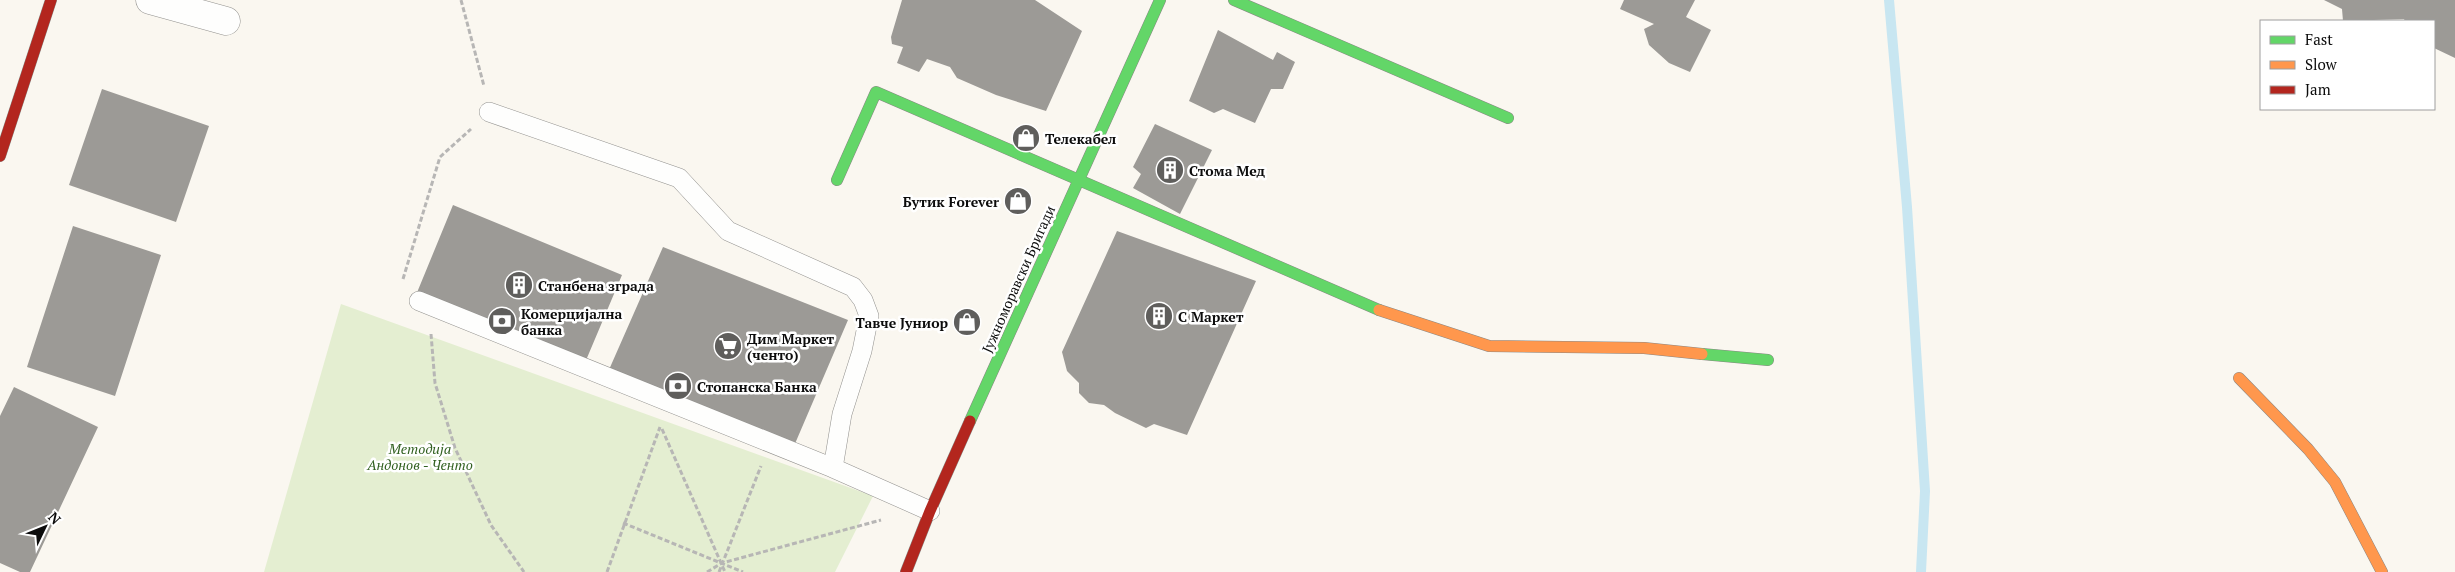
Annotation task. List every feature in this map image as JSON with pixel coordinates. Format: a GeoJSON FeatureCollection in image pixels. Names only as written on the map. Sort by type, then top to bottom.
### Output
{"type":"FeatureCollection","features":[{"type":"Feature","properties":{"kind":"street"},"geometry":{"type":"LineString","coordinates":[[0,156],[51,0]]}},
{"type":"Feature","properties":{"kind":"street"},"geometry":{"type":"LineString","coordinates":[[150,0],[226,21]]}},
{"type":"Feature","properties":{"kind":"street","name":"Јужноморавски Бригади"},"geometry":{"type":"LineString","coordinates":[[906,572],[930,511],[1160,0]]}},
{"type":"Feature","properties":{"kind":"street"},"geometry":{"type":"LineString","coordinates":[[1234,0],[1508,118]]}},
{"type":"Feature","properties":{"kind":"street"},"geometry":{"type":"LineString","coordinates":[[837,180],[876,92],[1392,316],[1489,346],[1644,348],[1768,360]]}},
{"type":"Feature","properties":{"kind":"street"},"geometry":{"type":"LineString","coordinates":[[2239,378],[2308,449],[2335,482],[2382,572]]}},
{"type":"Feature","properties":{"kind":"street"},"geometry":{"type":"LineString","coordinates":[[899,572],[911,559]]}},
{"type":"Feature","properties":{"kind":"street"},"geometry":{"type":"LineString","coordinates":[[910,572],[911,559]]}},
{"type":"Feature","properties":{"kind":"lane"},"geometry":{"type":"LineString","coordinates":[[489,112],[679,178],[728,231],[853,287],[863,300],[869,316],[862,351],[842,414],[833,468]]}},
{"type":"Feature","properties":{"kind":"lane"},"geometry":{"type":"LineString","coordinates":[[419,301],[833,468],[930,511]]}},
{"type":"Feature","properties":{"kind":"path"},"geometry":{"type":"LineString","coordinates":[[419,301],[402,282],[440,157],[489,112],[482,77],[461,0]]}},
{"type":"Feature","properties":{"kind":"path"},"geometry":{"type":"LineString","coordinates":[[430,326],[435,383],[455,448],[491,525],[524,572]]}},
{"type":"Feature","properties":{"kind":"path"},"geometry":{"type":"LineString","coordinates":[[606,572],[660,426],[725,572]]}},
{"type":"Feature","properties":{"kind":"path"},"geometry":{"type":"LineString","coordinates":[[719,572],[763,460]]}},
{"type":"Feature","properties":{"kind":"path"},"geometry":{"type":"LineString","coordinates":[[706,572],[722,563],[887,518]]}},
{"type":"Feature","properties":{"kind":"path"},"geometry":{"type":"LineString","coordinates":[[623,523],[743,572]]}},
{"type":"Feature","properties":{"kind":"green space","name":"Методија Андонов - Ченто"},"geometry":{"type":"Polygon","coordinates":[[[341,304],[873,496],[835,572],[264,572],[341,304]]]}},
{"type":"Feature","properties":{"kind":"building"},"geometry":{"type":"Polygon","coordinates":[[[902,0],[1035,0],[1082,31],[1046,111],[996,95],[957,78],[950,67],[927,59],[919,72],[897,63],[903,47],[892,44],[891,37],[902,0]]]}},
{"type":"Feature","properties":{"kind":"building"},"geometry":{"type":"Polygon","coordinates":[[[1624,0],[1695,0],[1686,17],[1711,30],[1690,72],[1669,63],[1649,45],[1644,29],[1654,24],[1620,9],[1624,0]]]}},
{"type":"Feature","properties":{"kind":"building"},"geometry":{"type":"Polygon","coordinates":[[[2324,0],[2455,0],[2455,58],[2435,48],[2435,20],[2343,20],[2342,9],[2324,0]]]}},
{"type":"Feature","properties":{"kind":"building"},"geometry":{"type":"Polygon","coordinates":[[[1218,30],[1273,60],[1277,52],[1295,62],[1283,89],[1271,89],[1255,123],[1223,109],[1214,113],[1189,101],[1218,30]]]}},
{"type":"Feature","properties":{"kind":"building"},"geometry":{"type":"Polygon","coordinates":[[[102,89],[209,126],[176,222],[69,185],[102,89]]]}},
{"type":"Feature","properties":{"kind":"building","name":"Стома Мед"},"geometry":{"type":"Polygon","coordinates":[[[1155,124],[1212,150],[1180,214],[1133,188],[1141,174],[1133,167],[1155,124]]]}},
{"type":"Feature","properties":{"kind":"building","name":"Станбена зграда"},"geometry":{"type":"Polygon","coordinates":[[[453,205],[622,275],[584,365],[416,295],[453,205]]]}},
{"type":"Feature","properties":{"kind":"building"},"geometry":{"type":"Polygon","coordinates":[[[73,226],[161,255],[115,396],[27,367],[73,226]]]}},
{"type":"Feature","properties":{"kind":"building","name":"С Маркет"},"geometry":{"type":"Polygon","coordinates":[[[1117,231],[1256,281],[1187,435],[1154,424],[1146,428],[1115,413],[1104,405],[1089,403],[1079,393],[1079,383],[1067,371],[1062,352],[1117,231]]]}},
{"type":"Feature","properties":{"kind":"building","name":"Дим Маркет (ченто)"},"geometry":{"type":"Polygon","coordinates":[[[663,247],[848,320],[794,446],[608,372],[663,247]]]}},
{"type":"Feature","properties":{"kind":"building"},"geometry":{"type":"Polygon","coordinates":[[[14,387],[98,427],[30,572],[20,572],[0,563],[0,416],[14,387]]]}},
{"type":"Feature","properties":{"kind":"waterway"},"geometry":{"type":"LineString","coordinates":[[1889,0],[1907,207],[1925,491],[1921,572]]}},
{"type":"Feature","properties":{"kind":"traffic: fast"},"geometry":{"type":"LineString","coordinates":[[970,421],[1160,0]]}},
{"type":"Feature","properties":{"kind":"traffic: fast"},"geometry":{"type":"LineString","coordinates":[[1234,0],[1508,118]]}},
{"type":"Feature","properties":{"kind":"traffic: fast"},"geometry":{"type":"LineString","coordinates":[[837,180],[876,92],[1379,310]]}},
{"type":"Feature","properties":{"kind":"traffic: fast"},"geometry":{"type":"LineString","coordinates":[[1702,354],[1768,360]]}},
{"type":"Feature","properties":{"kind":"traffic: slow"},"geometry":{"type":"LineString","coordinates":[[1379,310],[1489,346],[1644,348],[1702,354]]}},
{"type":"Feature","properties":{"kind":"traffic: slow"},"geometry":{"type":"LineString","coordinates":[[2239,378],[2308,449],[2335,482],[2382,572]]}},
{"type":"Feature","properties":{"kind":"traffic: jam"},"geometry":{"type":"LineString","coordinates":[[0,156],[51,0]]}},
{"type":"Feature","properties":{"kind":"traffic: jam"},"geometry":{"type":"LineString","coordinates":[[906,572],[930,511],[970,421]]}},
{"type":"Feature","properties":{"kind":"place","name":"Телекабел"},"geometry":{"type":"Point","coordinates":[1026,138]}},
{"type":"Feature","properties":{"kind":"place","name":"Стома Мед"},"geometry":{"type":"Point","coordinates":[1170,170]}},
{"type":"Feature","properties":{"kind":"place","name":"Бутик Forever"},"geometry":{"type":"Point","coordinates":[1018,201]}},
{"type":"Feature","properties":{"kind":"place","name":"Станбена зграда"},"geometry":{"type":"Point","coordinates":[519,285]}},
{"type":"Feature","properties":{"kind":"place","name":"С Маркет"},"geometry":{"type":"Point","coordinates":[1159,316]}},
{"type":"Feature","properties":{"kind":"place","name":"Комерцијална банка"},"geometry":{"type":"Point","coordinates":[502,321]}},
{"type":"Feature","properties":{"kind":"place","name":"Тавче Јуниор"},"geometry":{"type":"Point","coordinates":[967,322]}},
{"type":"Feature","properties":{"kind":"place","name":"Дим Маркет (ченто)"},"geometry":{"type":"Point","coordinates":[728,346]}},
{"type":"Feature","properties":{"kind":"place","name":"Стопанска Банка"},"geometry":{"type":"Point","coordinates":[678,386]}}]}
